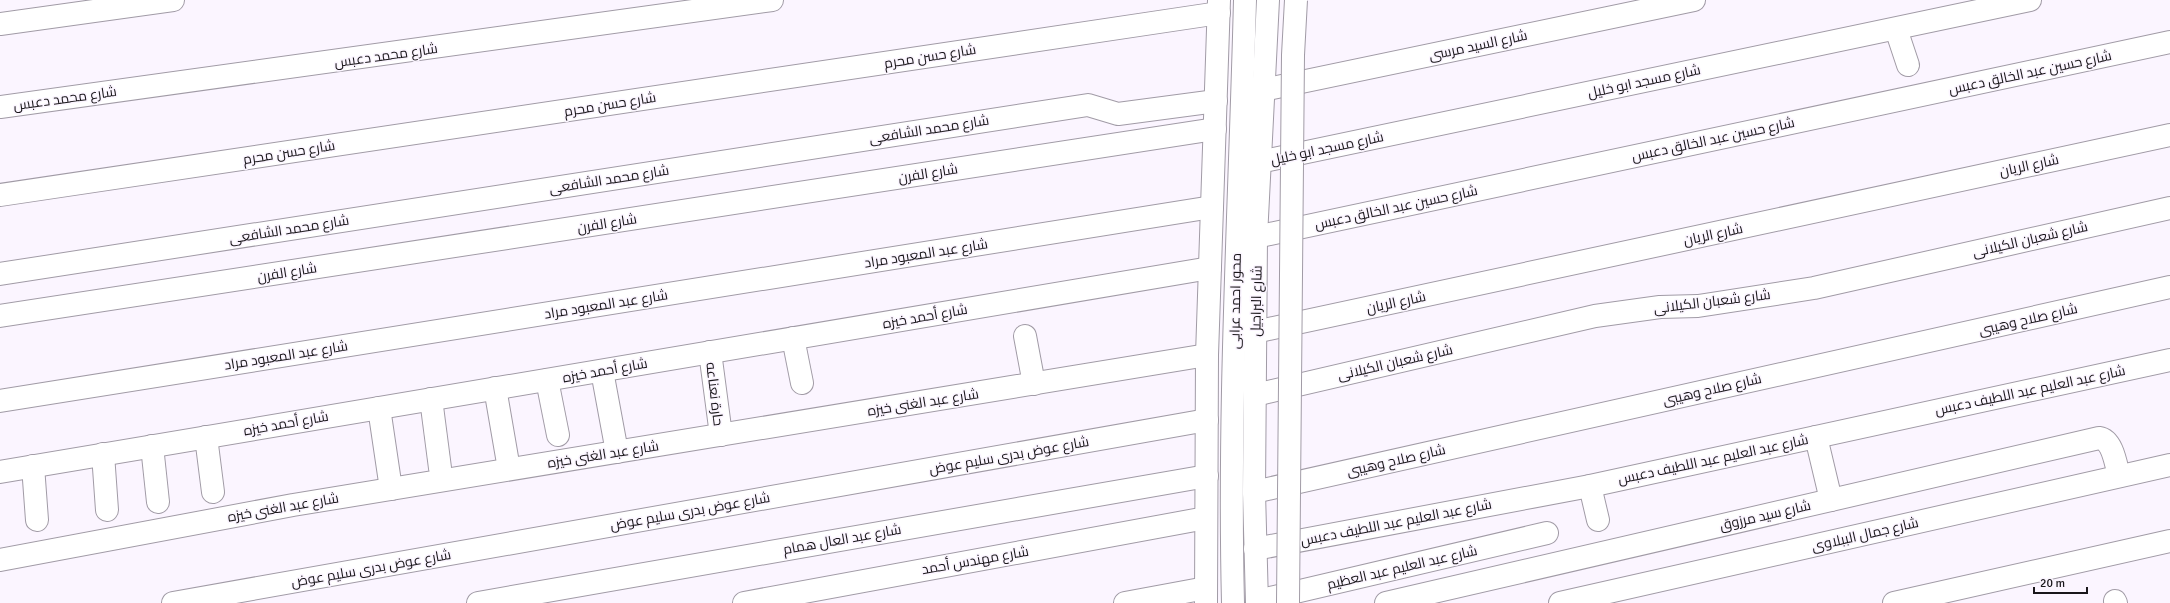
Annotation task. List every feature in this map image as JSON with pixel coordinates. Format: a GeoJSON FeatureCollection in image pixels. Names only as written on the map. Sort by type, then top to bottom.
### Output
{"type":"FeatureCollection","features":[{"type":"Feature","properties":{"kind":"main road"},"geometry":{"type":"LineString","coordinates":[[0,24],[173,0]]}},
{"type":"Feature","properties":{"kind":"main road","name":"شارع محمد دعبس"},"geometry":{"type":"LineString","coordinates":[[0,107],[772,0]]}},
{"type":"Feature","properties":{"kind":"main road","name":"محور احمد عرابى"},"geometry":{"type":"LineString","coordinates":[[1233,603],[1231,485],[1234,293],[1245,0]]}},
{"type":"Feature","properties":{"kind":"main road"},"geometry":{"type":"LineString","coordinates":[[1288,603],[1293,55],[1296,0]]}},
{"type":"Feature","properties":{"kind":"main road"},"geometry":{"type":"LineString","coordinates":[[1268,4],[1303,0]]}},
{"type":"Feature","properties":{"kind":"main road","name":"شارع السيد مرسى"},"geometry":{"type":"LineString","coordinates":[[1263,90],[1694,0]]}},
{"type":"Feature","properties":{"kind":"main road","name":"شارع مسجد ابو خليل"},"geometry":{"type":"LineString","coordinates":[[1259,162],[2030,0]]}},
{"type":"Feature","properties":{"kind":"main road","name":"شارع البراجيل"},"geometry":{"type":"LineString","coordinates":[[1257,602],[1254,492],[1256,237],[1268,4]]}},
{"type":"Feature","properties":{"kind":"main road"},"geometry":{"type":"LineString","coordinates":[[1125,603],[1206,596],[1207,355],[1219,6]]}},
{"type":"Feature","properties":{"kind":"main road","name":"شارع حسن محرم"},"geometry":{"type":"LineString","coordinates":[[0,195],[1219,6]]}},
{"type":"Feature","properties":{"kind":"main road"},"geometry":{"type":"LineString","coordinates":[[1896,29],[1908,65]]}},
{"type":"Feature","properties":{"kind":"main road","name":"شارع حسين عبد الخالق دعبس"},"geometry":{"type":"LineString","coordinates":[[1256,237],[2170,42]]}},
{"type":"Feature","properties":{"kind":"main road","name":"شارع محمد الشافعى"},"geometry":{"type":"LineString","coordinates":[[0,274],[1088,105],[1118,114],[1216,101]]}},
{"type":"Feature","properties":{"kind":"main road","name":"شارع الفرن"},"geometry":{"type":"LineString","coordinates":[[0,316],[1215,129]]}},
{"type":"Feature","properties":{"kind":"main road","name":"شارع الريان"},"geometry":{"type":"LineString","coordinates":[[1255,332],[2170,135]]}},
{"type":"Feature","properties":{"kind":"main road","name":"شارع عبد المعبود مراد"},"geometry":{"type":"LineString","coordinates":[[0,401],[1212,207]]}},
{"type":"Feature","properties":{"kind":"main road","name":"شارع شعبان الكيلانى"},"geometry":{"type":"LineString","coordinates":[[1255,395],[1595,316],[1660,307],[1698,306],[1814,288],[2170,208]]}},
{"type":"Feature","properties":{"kind":"main road","name":"شارع أحمد خيزه"},"geometry":{"type":"LineString","coordinates":[[0,472],[1210,268]]}},
{"type":"Feature","properties":{"kind":"main road","name":"شارع صلاح وهيبى"},"geometry":{"type":"LineString","coordinates":[[1254,492],[2170,287]]}},
{"type":"Feature","properties":{"kind":"main road"},"geometry":{"type":"LineString","coordinates":[[1025,336],[1034,384]]}},
{"type":"Feature","properties":{"kind":"main road"},"geometry":{"type":"LineString","coordinates":[[793,338],[802,383]]}},
{"type":"Feature","properties":{"kind":"main road","name":"حارة نعناعه"},"geometry":{"type":"LineString","coordinates":[[710,352],[721,435]]}},
{"type":"Feature","properties":{"kind":"main road","name":"شارع عبد الغنى خيزه"},"geometry":{"type":"LineString","coordinates":[[0,560],[293,505],[1207,355]]}},
{"type":"Feature","properties":{"kind":"main road","name":"شارع عبد العليم عبد اللطيف دعبس"},"geometry":{"type":"LineString","coordinates":[[1255,549],[1590,486],[2170,360]]}},
{"type":"Feature","properties":{"kind":"main road"},"geometry":{"type":"LineString","coordinates":[[602,371],[617,452]]}},
{"type":"Feature","properties":{"kind":"main road"},"geometry":{"type":"LineString","coordinates":[[547,380],[558,435]]}},
{"type":"Feature","properties":{"kind":"main road"},"geometry":{"type":"LineString","coordinates":[[495,388],[509,469]]}},
{"type":"Feature","properties":{"kind":"main road"},"geometry":{"type":"LineString","coordinates":[[431,399],[440,468]]}},
{"type":"Feature","properties":{"kind":"main road"},"geometry":{"type":"LineString","coordinates":[[380,408],[391,489]]}},
{"type":"Feature","properties":{"kind":"main road","name":"شارع عوض بدرى سليم عوض"},"geometry":{"type":"LineString","coordinates":[[173,603],[1207,420]]}},
{"type":"Feature","properties":{"kind":"main road"},"geometry":{"type":"LineString","coordinates":[[206,437],[214,492]]}},
{"type":"Feature","properties":{"kind":"main road"},"geometry":{"type":"LineString","coordinates":[[1816,437],[1831,500]]}},
{"type":"Feature","properties":{"kind":"main road","name":"شارع سيد مرزوق"},"geometry":{"type":"LineString","coordinates":[[1386,603],[2099,438],[2104,439],[2109,443],[2119,476]]}},
{"type":"Feature","properties":{"kind":"main road"},"geometry":{"type":"LineString","coordinates":[[152,446],[158,502]]}},
{"type":"Feature","properties":{"kind":"main road"},"geometry":{"type":"LineString","coordinates":[[103,454],[107,510]]}},
{"type":"Feature","properties":{"kind":"main road"},"geometry":{"type":"LineString","coordinates":[[33,466],[37,520]]}},
{"type":"Feature","properties":{"kind":"main road","name":"شارع جمال الببلاوى"},"geometry":{"type":"LineString","coordinates":[[1560,603],[2119,476],[2170,466]]}},
{"type":"Feature","properties":{"kind":"main road","name":"شارع عبد العال همام"},"geometry":{"type":"LineString","coordinates":[[478,603],[1206,476]]}},
{"type":"Feature","properties":{"kind":"main road"},"geometry":{"type":"LineString","coordinates":[[1590,486],[1598,520]]}},
{"type":"Feature","properties":{"kind":"main road","name":"شارع مهندس أحمد"},"geometry":{"type":"LineString","coordinates":[[744,603],[1206,518]]}},
{"type":"Feature","properties":{"kind":"main road","name":"شارع عبد العليم عبد العظيم"},"geometry":{"type":"LineString","coordinates":[[1257,602],[1547,533]]}},
{"type":"Feature","properties":{"kind":"main road"},"geometry":{"type":"LineString","coordinates":[[1894,603],[2170,540]]}}]}
